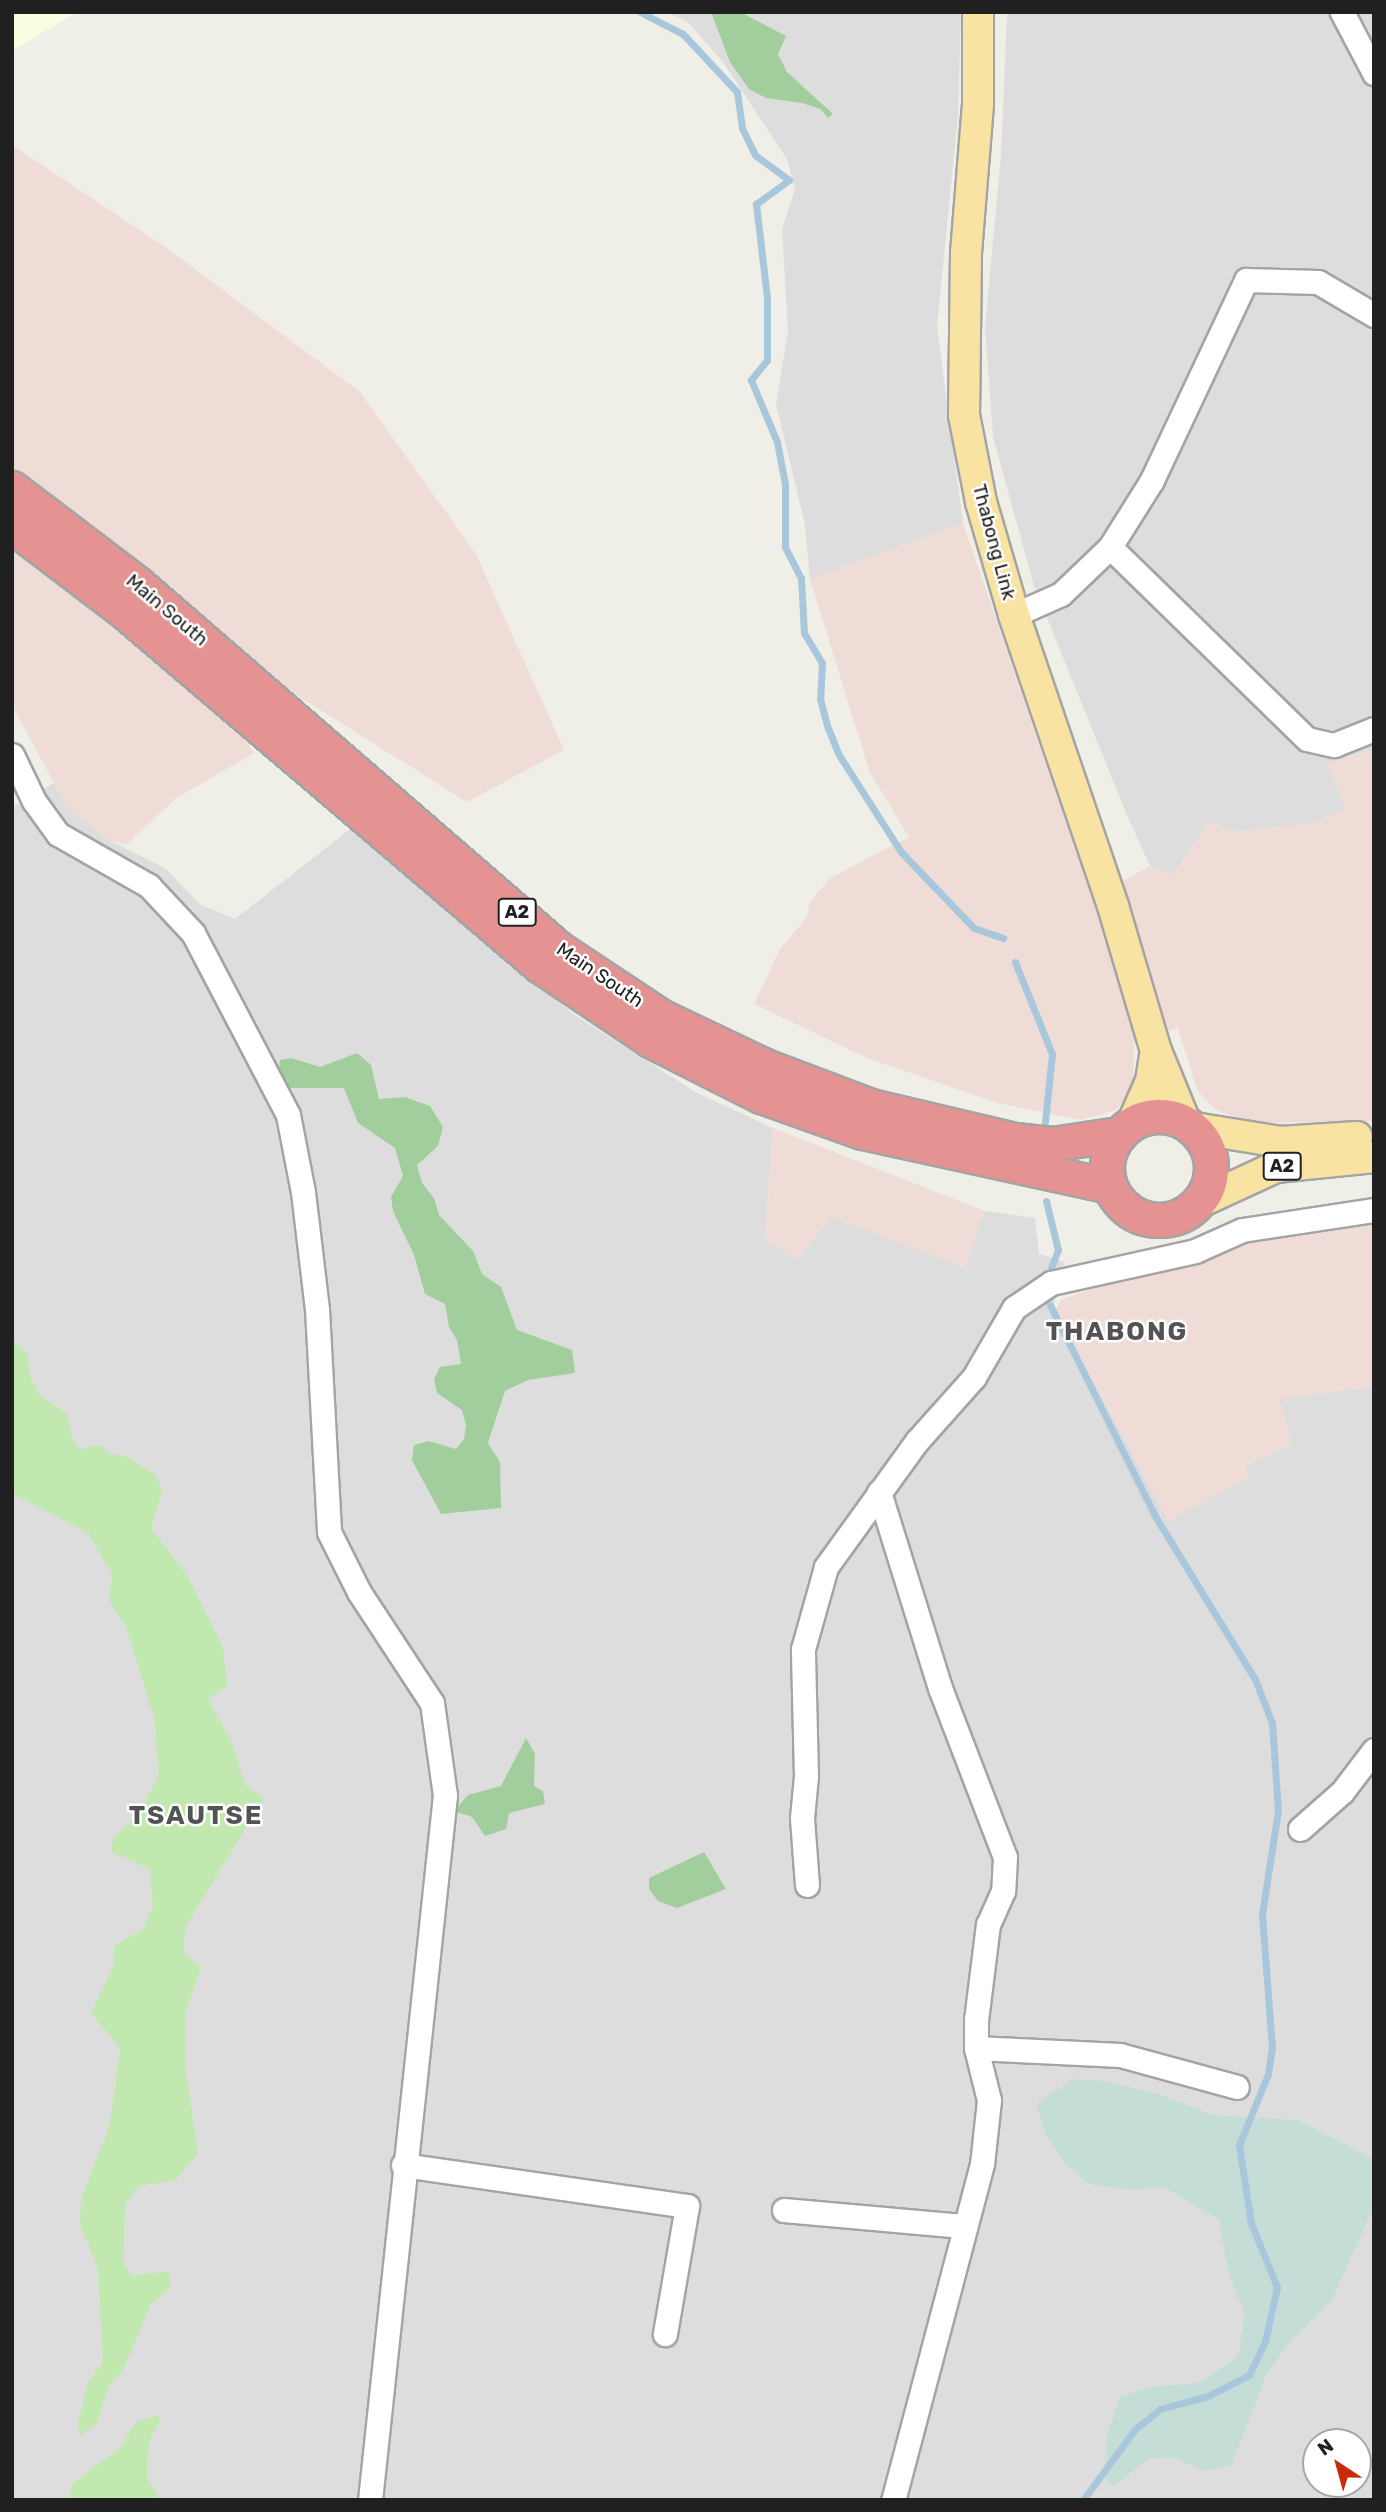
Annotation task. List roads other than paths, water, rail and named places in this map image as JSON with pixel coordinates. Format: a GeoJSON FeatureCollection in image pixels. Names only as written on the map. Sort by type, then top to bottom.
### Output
{"type":"FeatureCollection","features":[{"type":"Feature","properties":{"kind":"highway","name":"Main South"},"geometry":{"type":"LineString","coordinates":[[12,488],[138,584],[558,948],[662,1017],[765,1066],[871,1106],[1015,1140],[1052,1144],[1126,1128],[1159,1115],[1190,1125]]}},
{"type":"Feature","properties":{"kind":"highway","name":"Main South"},"geometry":{"type":"LineString","coordinates":[[12,526],[126,613],[539,965],[650,1040],[761,1096],[862,1132],[1110,1186]]}},
{"type":"Feature","properties":{"kind":"highway"},"geometry":{"type":"LineString","coordinates":[[1190,1125],[1204,1141],[1211,1165],[1207,1189],[1198,1203]]}},
{"type":"Feature","properties":{"kind":"highway"},"geometry":{"type":"LineString","coordinates":[[1110,1186],[1107,1159],[1126,1128]]}},
{"type":"Feature","properties":{"kind":"highway","name":"A2"},"geometry":{"type":"LineString","coordinates":[[1110,1186],[1117,1199],[1141,1217],[1172,1219],[1198,1203]]}},
{"type":"Feature","properties":{"kind":"main road","name":"Thabong Link"},"geometry":{"type":"LineString","coordinates":[[978,12],[978,104],[966,253],[964,415],[981,502],[1014,615],[1113,906],[1156,1051],[1190,1125]]}},
{"type":"Feature","properties":{"kind":"main road"},"geometry":{"type":"LineString","coordinates":[[1126,1128],[1151,1081],[1156,1051]]}},
{"type":"Feature","properties":{"kind":"main road","name":"Main South"},"geometry":{"type":"LineString","coordinates":[[1190,1125],[1280,1142],[1374,1136]]}},
{"type":"Feature","properties":{"kind":"main road","name":"A2"},"geometry":{"type":"LineString","coordinates":[[1198,1203],[1276,1167],[1374,1157]]}},
{"type":"Feature","properties":{"kind":"street"},"geometry":{"type":"LineString","coordinates":[[1342,12],[1374,74]]}},
{"type":"Feature","properties":{"kind":"street"},"geometry":{"type":"LineString","coordinates":[[1014,615],[1061,594],[1110,547],[1152,480],[1246,280],[1318,282],[1374,315]]}},
{"type":"Feature","properties":{"kind":"street"},"geometry":{"type":"LineString","coordinates":[[1110,547],[1307,739],[1334,745],[1374,729]]}},
{"type":"Feature","properties":{"kind":"street"},"geometry":{"type":"LineString","coordinates":[[12,755],[34,801],[58,834],[149,886],[193,933],[288,1115],[303,1192],[317,1309],[329,1532],[359,1592],[432,1703],[445,1795],[403,2165],[370,2500]]}},
{"type":"Feature","properties":{"kind":"street"},"geometry":{"type":"LineString","coordinates":[[807,1885],[802,1818],[806,1776],[803,1649],[826,1567],[879,1492],[974,1377],[1014,1308],[1031,1292],[1051,1283],[1195,1251],[1242,1230],[1374,1210]]}},
{"type":"Feature","properties":{"kind":"street"},"geometry":{"type":"LineString","coordinates":[[879,1492],[940,1688],[1005,1857],[1003,1891],[988,1924],[976,2048],[989,2100],[982,2164],[893,2500]]}},
{"type":"Feature","properties":{"kind":"street"},"geometry":{"type":"LineString","coordinates":[[1300,1829],[1342,1792],[1374,1751]]}},
{"type":"Feature","properties":{"kind":"street"},"geometry":{"type":"LineString","coordinates":[[976,2048],[1120,2055],[1237,2087]]}},
{"type":"Feature","properties":{"kind":"street"},"geometry":{"type":"LineString","coordinates":[[403,2165],[687,2206],[665,2334]]}},
{"type":"Feature","properties":{"kind":"street"},"geometry":{"type":"LineString","coordinates":[[784,2210],[965,2226]]}},
{"type":"Feature","properties":{"kind":"waterway"},"geometry":{"type":"LineString","coordinates":[[640,12],[683,34],[737,92],[742,128],[755,155],[789,180],[756,204],[767,298],[767,360],[751,380],[777,442],[785,484],[785,547],[801,578],[804,633],[822,663],[820,699],[828,728],[839,755],[901,852],[974,928],[1003,938]]}},
{"type":"Feature","properties":{"kind":"waterway"},"geometry":{"type":"LineString","coordinates":[[1015,962],[1052,1054],[1045,1122]]}},
{"type":"Feature","properties":{"kind":"waterway"},"geometry":{"type":"LineString","coordinates":[[1046,1201],[1058,1250],[1051,1267]]}},
{"type":"Feature","properties":{"kind":"waterway"},"geometry":{"type":"LineString","coordinates":[[1050,1305],[1155,1516],[1255,1679],[1272,1723],[1278,1810],[1262,1915],[1272,2048],[1268,2074],[1239,2145],[1251,2223],[1277,2287],[1265,2341],[1249,2375],[1208,2396],[1160,2409],[1135,2429],[1083,2500]]}},
{"type":"Feature","properties":{"kind":"district","name":"THABONG"},"geometry":{"type":"Point","coordinates":[1117,1332]}},
{"type":"Feature","properties":{"kind":"district","name":"TSAUTSE"},"geometry":{"type":"Point","coordinates":[196,1816]}}]}
